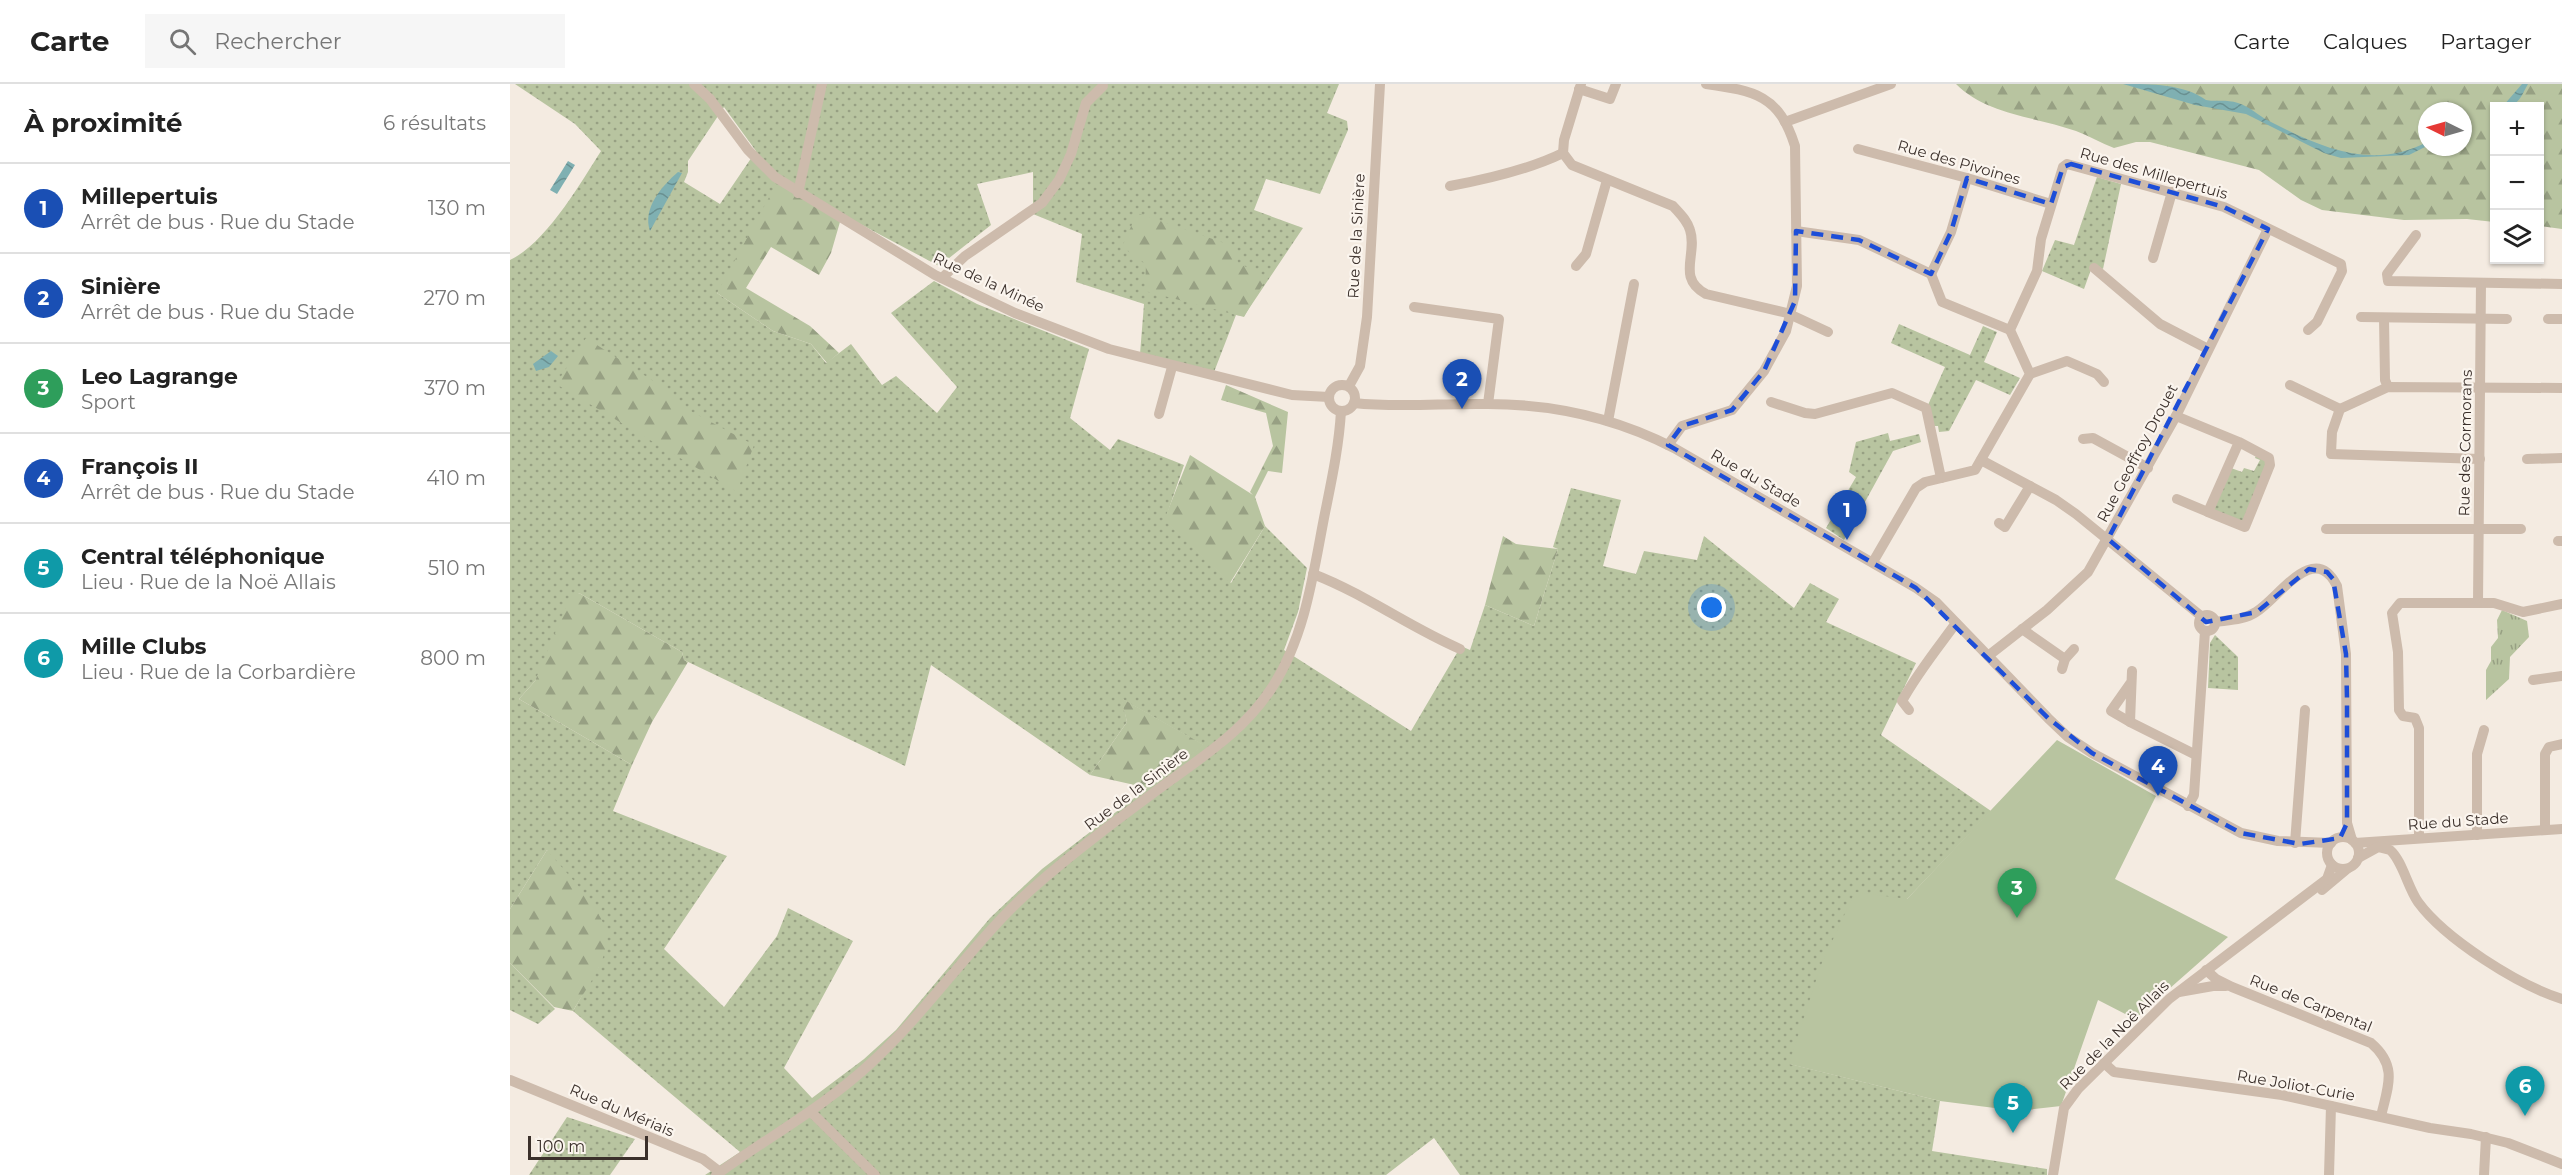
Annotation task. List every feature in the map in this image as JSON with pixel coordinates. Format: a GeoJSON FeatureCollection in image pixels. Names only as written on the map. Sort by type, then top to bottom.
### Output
{"type":"FeatureCollection","features":[{"type":"Feature","properties":{"kind":"street","name":"Rue de la Minée"},"geometry":{"type":"LineString","coordinates":[[694,84],[710,99],[748,150],[775,177],[942,278],[1006,309],[1109,349],[1172,367],[1292,395],[1329,397]]}},
{"type":"Feature","properties":{"kind":"street"},"geometry":{"type":"LineString","coordinates":[[798,193],[822,84]]}},
{"type":"Feature","properties":{"kind":"street","name":"Rue de la Sinière"},"geometry":{"type":"LineString","coordinates":[[1349,386],[1360,366],[1367,317],[1380,84]]}},
{"type":"Feature","properties":{"kind":"street"},"geometry":{"type":"LineString","coordinates":[[1616,84],[1610,99],[1580,87],[1564,140],[1563,153],[1572,165],[1673,206],[1685,219],[1691,232],[1690,275],[1697,289],[1706,294],[1792,315],[1828,332]]}},
{"type":"Feature","properties":{"kind":"street"},"geometry":{"type":"LineString","coordinates":[[1668,446],[1682,426],[1732,410],[1749,392],[1778,347],[1792,315],[1797,286],[1795,147],[1785,122],[1775,106],[1761,95],[1740,86],[1706,84]]}},
{"type":"Feature","properties":{"kind":"street"},"geometry":{"type":"LineString","coordinates":[[1785,122],[1891,84]]}},
{"type":"Feature","properties":{"kind":"street"},"geometry":{"type":"LineString","coordinates":[[942,278],[965,256],[1042,203],[1059,180],[1071,154],[1086,103],[1102,87]]}},
{"type":"Feature","properties":{"kind":"street","name":"Rue des Pivoines"},"geometry":{"type":"LineString","coordinates":[[1858,149],[1967,177],[2051,204]]}},
{"type":"Feature","properties":{"kind":"street"},"geometry":{"type":"LineString","coordinates":[[1450,186],[1487,179],[1547,161],[1563,153]]}},
{"type":"Feature","properties":{"kind":"street","name":"Rue des Millepertuis"},"geometry":{"type":"LineString","coordinates":[[2010,330],[2037,272],[2041,239],[2051,204],[2067,164],[2224,207],[2341,264],[2342,271],[2317,322],[2308,330]]}},
{"type":"Feature","properties":{"kind":"street"},"geometry":{"type":"LineString","coordinates":[[1931,274],[1951,232],[1967,177]]}},
{"type":"Feature","properties":{"kind":"street"},"geometry":{"type":"LineString","coordinates":[[1576,266],[1586,254],[1607,180]]}},
{"type":"Feature","properties":{"kind":"street"},"geometry":{"type":"LineString","coordinates":[[2153,258],[2172,192]]}},
{"type":"Feature","properties":{"kind":"street","name":"Rue Geoffroy Drouet"},"geometry":{"type":"LineString","coordinates":[[1988,656],[2083,579],[2108,540],[2148,468],[2268,229]]}},
{"type":"Feature","properties":{"kind":"street"},"geometry":{"type":"LineString","coordinates":[[1796,231],[1859,240],[1931,274],[1942,302],[2010,330],[2030,374]]}},
{"type":"Feature","properties":{"kind":"street"},"geometry":{"type":"LineString","coordinates":[[2416,235],[2387,274],[2388,281],[2562,284]]}},
{"type":"Feature","properties":{"kind":"street"},"geometry":{"type":"LineString","coordinates":[[2094,268],[2160,324],[2208,349]]}},
{"type":"Feature","properties":{"kind":"street","name":"Rue des Cormorans"},"geometry":{"type":"LineString","coordinates":[[2478,603],[2481,283]]}},
{"type":"Feature","properties":{"kind":"street"},"geometry":{"type":"LineString","coordinates":[[1608,421],[1634,284]]}},
{"type":"Feature","properties":{"kind":"street"},"geometry":{"type":"LineString","coordinates":[[1414,307],[1499,314],[1488,404]]}},
{"type":"Feature","properties":{"kind":"street"},"geometry":{"type":"LineString","coordinates":[[2361,317],[2506,319]]}},
{"type":"Feature","properties":{"kind":"street"},"geometry":{"type":"LineString","coordinates":[[2384,318],[2385,380],[2388,387]]}},
{"type":"Feature","properties":{"kind":"street"},"geometry":{"type":"LineString","coordinates":[[2548,319],[2562,319]]}},
{"type":"Feature","properties":{"kind":"street"},"geometry":{"type":"LineString","coordinates":[[1873,562],[1917,488],[1941,478],[1975,470],[2030,374],[2067,361],[2097,374],[2104,382]]}},
{"type":"Feature","properties":{"kind":"street"},"geometry":{"type":"LineString","coordinates":[[1159,414],[1172,367]]}},
{"type":"Feature","properties":{"kind":"street"},"geometry":{"type":"LineString","coordinates":[[2290,384],[2340,409]]}},
{"type":"Feature","properties":{"kind":"street"},"geometry":{"type":"LineString","coordinates":[[1336,386],[1349,386],[1355,395],[1354,403],[1349,409],[1341,411],[1331,405],[1329,397],[1336,386]]}},
{"type":"Feature","properties":{"kind":"street"},"geometry":{"type":"LineString","coordinates":[[2480,459],[2331,454],[2332,432],[2340,409],[2388,387],[2562,388]]}},
{"type":"Feature","properties":{"kind":"street"},"geometry":{"type":"LineString","coordinates":[[1771,402],[1815,414],[1892,393],[1901,396],[1926,408],[1941,478]]}},
{"type":"Feature","properties":{"kind":"street","name":"Rue du Stade"},"geometry":{"type":"LineString","coordinates":[[1354,403],[1488,404],[1551,408],[1608,421],[1668,446],[1873,562],[1936,602],[2068,737],[2188,807],[2241,833],[2298,843],[2335,840],[2354,842],[2562,829]]}},
{"type":"Feature","properties":{"kind":"street","name":"Rue de la Sinière"},"geometry":{"type":"LineString","coordinates":[[718,1174],[811,1112],[870,1064],[911,1024],[992,927],[1033,887],[1169,781],[1222,744],[1255,712],[1275,684],[1294,644],[1313,574],[1339,435],[1341,411]]}},
{"type":"Feature","properties":{"kind":"street"},"geometry":{"type":"LineString","coordinates":[[2175,416],[2239,442],[2268,458],[2270,465],[2245,527],[2177,499]]}},
{"type":"Feature","properties":{"kind":"street"},"geometry":{"type":"LineString","coordinates":[[2083,439],[2093,438],[2148,468]]}},
{"type":"Feature","properties":{"kind":"street"},"geometry":{"type":"LineString","coordinates":[[2208,512],[2239,442]]}},
{"type":"Feature","properties":{"kind":"street"},"geometry":{"type":"LineString","coordinates":[[2527,459],[2562,458]]}},
{"type":"Feature","properties":{"kind":"street"},"geometry":{"type":"LineString","coordinates":[[1981,460],[2056,500],[2201,616]]}},
{"type":"Feature","properties":{"kind":"street"},"geometry":{"type":"LineString","coordinates":[[1999,523],[2006,527],[2030,486]]}},
{"type":"Feature","properties":{"kind":"street"},"geometry":{"type":"LineString","coordinates":[[2326,529],[2521,529]]}},
{"type":"Feature","properties":{"kind":"street"},"geometry":{"type":"LineString","coordinates":[[2215,621],[2241,618],[2257,612],[2301,572],[2309,569],[2327,572],[2337,586],[2346,654],[2347,823],[2358,858],[2378,847],[2383,847],[2394,854],[2416,900],[2445,932],[2496,966],[2562,999]]}},
{"type":"Feature","properties":{"kind":"street"},"geometry":{"type":"LineString","coordinates":[[1313,574],[1353,591],[1425,633],[1460,649]]}},
{"type":"Feature","properties":{"kind":"street"},"geometry":{"type":"LineString","coordinates":[[2394,854],[2414,838],[2419,728],[2415,718],[2403,717],[2399,710],[2398,652],[2392,613],[2400,603],[2508,605],[2523,612],[2562,604]]}},
{"type":"Feature","properties":{"kind":"street"},"geometry":{"type":"LineString","coordinates":[[2201,616],[2208,614],[2215,621]]}},
{"type":"Feature","properties":{"kind":"street"},"geometry":{"type":"LineString","coordinates":[[2201,616],[2199,626],[2205,631]]}},
{"type":"Feature","properties":{"kind":"street"},"geometry":{"type":"LineString","coordinates":[[2205,631],[2212,628],[2215,621]]}},
{"type":"Feature","properties":{"kind":"street"},"geometry":{"type":"LineString","coordinates":[[1909,710],[1902,701],[1956,622]]}},
{"type":"Feature","properties":{"kind":"street"},"geometry":{"type":"LineString","coordinates":[[2022,629],[2063,664],[2074,649]]}},
{"type":"Feature","properties":{"kind":"street"},"geometry":{"type":"LineString","coordinates":[[2188,807],[2194,795],[2205,631]]}},
{"type":"Feature","properties":{"kind":"street"},"geometry":{"type":"LineString","coordinates":[[2130,722],[2132,671]]}},
{"type":"Feature","properties":{"kind":"street"},"geometry":{"type":"LineString","coordinates":[[2533,680],[2562,676]]}},
{"type":"Feature","properties":{"kind":"street"},"geometry":{"type":"LineString","coordinates":[[2130,684],[2111,711],[2196,755]]}},
{"type":"Feature","properties":{"kind":"street"},"geometry":{"type":"LineString","coordinates":[[2298,843],[2305,710]]}},
{"type":"Feature","properties":{"kind":"street"},"geometry":{"type":"LineString","coordinates":[[2477,835],[2476,754],[2484,730]]}},
{"type":"Feature","properties":{"kind":"street"},"geometry":{"type":"LineString","coordinates":[[2545,830],[2545,754],[2549,747],[2562,744]]}},
{"type":"Feature","properties":{"kind":"street","name":"Rue de la Noë Allais"},"geometry":{"type":"LineString","coordinates":[[2053,1175],[2064,1108],[2104,1063],[2178,992],[2327,879],[2329,860],[2335,840],[2347,823]]}},
{"type":"Feature","properties":{"kind":"street","name":"Rue du Stade"},"geometry":{"type":"LineString","coordinates":[[2298,843],[2347,869]]}},
{"type":"Feature","properties":{"kind":"street","name":"Rue de la Noë Allais"},"geometry":{"type":"LineString","coordinates":[[2210,967],[2285,916],[2358,858]]}},
{"type":"Feature","properties":{"kind":"street","name":"Rue de Carpental"},"geometry":{"type":"LineString","coordinates":[[2210,967],[2216,979],[2232,987],[2371,1043],[2380,1050],[2386,1060],[2390,1078],[2381,1116]]}},
{"type":"Feature","properties":{"kind":"street"},"geometry":{"type":"LineString","coordinates":[[2197,977],[2207,987]]}},
{"type":"Feature","properties":{"kind":"street","name":"Rue de Carpental"},"geometry":{"type":"LineString","coordinates":[[2178,992],[2207,987],[2232,987]]}},
{"type":"Feature","properties":{"kind":"street","name":"Rue Joliot-Curie"},"geometry":{"type":"LineString","coordinates":[[2104,1063],[2114,1072],[2282,1095],[2430,1128],[2486,1137],[2562,1164]]}},
{"type":"Feature","properties":{"kind":"street","name":"Rue du Mériais"},"geometry":{"type":"LineString","coordinates":[[510,1080],[703,1159],[718,1174]]}},
{"type":"Feature","properties":{"kind":"street"},"geometry":{"type":"LineString","coordinates":[[2329,1175],[2331,1106]]}},
{"type":"Feature","properties":{"kind":"street"},"geometry":{"type":"LineString","coordinates":[[811,1112],[875,1175]]}},
{"type":"Feature","properties":{"kind":"street"},"geometry":{"type":"LineString","coordinates":[[2484,1175],[2486,1137]]}},
{"type":"Feature","properties":{"kind":"highlighted area"},"geometry":{"type":"Polygon","coordinates":[[[2071,164],[2224,207],[2268,229],[2108,539],[2206,622],[2257,612],[2309,569],[2327,572],[2333,579],[2346,654],[2347,823],[2340,838],[2300,844],[2241,833],[2092,753],[2048,718],[1916,588],[1668,445],[1682,426],[1732,410],[1764,371],[1795,301],[1796,231],[1859,240],[1931,274],[1951,232],[1967,178],[2051,204],[2063,167],[2071,164]]]}},
{"type":"Feature","properties":{"kind":"green space"},"geometry":{"type":"Polygon","coordinates":[[[515,84],[1339,84],[1327,113],[1347,121],[1348,130],[1320,194],[1266,179],[1254,210],[1303,228],[1244,316],[1236,315],[1214,372],[1140,354],[1144,304],[1076,282],[1082,234],[1033,214],[1033,172],[977,184],[991,225],[939,266],[798,191],[717,293],[773,331],[811,344],[826,363],[851,344],[882,385],[896,376],[937,413],[957,387],[891,313],[934,281],[977,304],[1089,349],[1070,418],[1110,450],[1118,439],[1184,465],[1165,520],[1231,583],[1265,526],[1307,568],[1298,612],[1284,650],[1411,731],[1461,646],[1470,650],[1485,605],[1534,626],[1558,549],[1553,547],[1571,488],[1621,500],[1603,566],[1636,574],[1644,551],[1697,560],[1704,536],[1794,608],[1810,583],[1839,599],[1826,622],[1916,663],[1881,735],[1991,811],[1907,899],[1790,1064],[1940,1101],[1932,1151],[2047,1169],[2047,1175],[1460,1175],[1434,1138],[1386,1175],[705,1175],[740,1152],[573,1011],[599,966],[547,850],[510,909],[510,260],[523,252],[549,227],[601,151],[575,124],[515,84]],[[724,107],[688,161],[688,172],[684,182],[720,204],[756,151],[724,107]],[[579,593],[535,681],[519,699],[632,765],[613,811],[727,856],[664,949],[724,1007],[777,936],[788,908],[853,941],[784,1068],[812,1098],[864,1059],[896,1030],[990,918],[1042,869],[1203,745],[1122,699],[1127,722],[1090,775],[931,665],[905,766],[684,660],[682,652],[579,593]]]}},
{"type":"Feature","properties":{"kind":"green space"},"geometry":{"type":"Polygon","coordinates":[[[1956,84],[2562,84],[2562,229],[2544,227],[2544,102],[2490,102],[2490,222],[2467,219],[2404,220],[2322,210],[2301,200],[2259,170],[2150,142],[2136,142],[2114,148],[2076,131],[2013,114],[1982,102],[1956,84]]]}},
{"type":"Feature","properties":{"kind":"green space"},"geometry":{"type":"Polygon","coordinates":[[[780,177],[842,215],[831,253],[819,275],[771,247],[746,288],[810,326],[839,353],[827,363],[811,344],[773,331],[717,293],[780,177]]]}},
{"type":"Feature","properties":{"kind":"green space"},"geometry":{"type":"Polygon","coordinates":[[[2097,177],[2121,184],[2103,269],[2093,264],[2084,289],[2042,271],[2055,240],[2074,245],[2097,177]]]}},
{"type":"Feature","properties":{"kind":"green space"},"geometry":{"type":"Polygon","coordinates":[[[1137,213],[1233,246],[1238,263],[1267,277],[1244,317],[1145,291],[1146,264],[1122,247],[1137,213]]]}},
{"type":"Feature","properties":{"kind":"green space"},"geometry":{"type":"Polygon","coordinates":[[[1899,324],[1970,355],[1983,326],[1997,332],[1984,362],[2020,378],[2010,395],[1976,380],[1949,431],[1939,432],[1938,426],[1933,426],[1928,405],[1945,367],[1891,343],[1899,324]]]}},
{"type":"Feature","properties":{"kind":"green space"},"geometry":{"type":"Polygon","coordinates":[[[586,338],[672,393],[681,406],[754,445],[737,492],[556,384],[586,338]]]}},
{"type":"Feature","properties":{"kind":"green space"},"geometry":{"type":"Polygon","coordinates":[[[1226,385],[1288,412],[1282,473],[1268,471],[1255,497],[1265,526],[1230,583],[1164,520],[1190,455],[1253,495],[1250,492],[1273,446],[1266,413],[1221,400],[1226,385]]]}},
{"type":"Feature","properties":{"kind":"green space"},"geometry":{"type":"Polygon","coordinates":[[[1888,433],[1890,441],[1919,434],[1921,442],[1893,451],[1844,540],[1826,528],[1856,477],[1849,472],[1856,442],[1888,433]]]}},
{"type":"Feature","properties":{"kind":"green space"},"geometry":{"type":"Polygon","coordinates":[[[2256,455],[2266,459],[2267,465],[2243,521],[2216,513],[2213,507],[2231,468],[2242,472],[2244,468],[2254,471],[2260,460],[2255,458],[2256,455]]]}},
{"type":"Feature","properties":{"kind":"green space"},"geometry":{"type":"Polygon","coordinates":[[[1503,536],[1516,544],[1558,549],[1534,626],[1485,605],[1503,536]]]}},
{"type":"Feature","properties":{"kind":"green space"},"geometry":{"type":"Polygon","coordinates":[[[579,593],[682,652],[684,660],[688,662],[652,722],[632,765],[519,699],[535,681],[568,602],[579,593]]]}},
{"type":"Feature","properties":{"kind":"green space"},"geometry":{"type":"Polygon","coordinates":[[[2502,610],[2527,621],[2529,637],[2510,657],[2509,679],[2486,700],[2486,670],[2491,661],[2491,647],[2498,638],[2497,620],[2502,610]]]}},
{"type":"Feature","properties":{"kind":"green space"},"geometry":{"type":"Polygon","coordinates":[[[2215,635],[2238,657],[2238,690],[2208,688],[2210,643],[2215,635]]]}},
{"type":"Feature","properties":{"kind":"green space"},"geometry":{"type":"Polygon","coordinates":[[[1121,698],[1204,745],[1148,788],[1090,775],[1127,722],[1121,698]]]}},
{"type":"Feature","properties":{"kind":"green space"},"geometry":{"type":"Polygon","coordinates":[[[2057,740],[2156,796],[2115,879],[2228,937],[2135,1019],[2098,1000],[2061,1106],[2018,1111],[1940,1101],[1789,1064],[1821,965],[1855,892],[1907,899],[2057,740]]]}},
{"type":"Feature","properties":{"kind":"green space"},"geometry":{"type":"Polygon","coordinates":[[[547,850],[593,905],[606,929],[607,940],[603,959],[573,1011],[554,1007],[510,963],[510,909],[547,850]]]}},
{"type":"Feature","properties":{"kind":"green space"},"geometry":{"type":"Polygon","coordinates":[[[510,963],[555,1009],[538,1024],[510,1010],[510,963]]]}},
{"type":"Feature","properties":{"kind":"green space"},"geometry":{"type":"Polygon","coordinates":[[[567,1117],[635,1139],[610,1175],[529,1175],[567,1117]]]}},
{"type":"Feature","properties":{"kind":"water"},"geometry":{"type":"Polygon","coordinates":[[[2123,84],[2167,86],[2188,91],[2206,100],[2238,103],[2307,139],[2347,152],[2386,155],[2418,146],[2418,150],[2409,155],[2341,158],[2324,153],[2246,114],[2195,105],[2123,84]]]}},
{"type":"Feature","properties":{"kind":"water"},"geometry":{"type":"Polygon","coordinates":[[[2522,84],[2528,84],[2517,102],[2506,102],[2522,84]]]}},
{"type":"Feature","properties":{"kind":"water"},"geometry":{"type":"Polygon","coordinates":[[[568,161],[575,165],[557,194],[550,190],[568,161]]]}},
{"type":"Feature","properties":{"kind":"water"},"geometry":{"type":"Polygon","coordinates":[[[678,172],[682,173],[650,231],[648,222],[651,206],[660,191],[678,172]]]}},
{"type":"Feature","properties":{"kind":"water"},"geometry":{"type":"Polygon","coordinates":[[[551,351],[558,356],[549,367],[536,371],[533,364],[551,351]]]}},
{"type":"Feature","properties":{"kind":"place","name":"Sinière"},"geometry":{"type":"Point","coordinates":[1462,409]}},
{"type":"Feature","properties":{"kind":"place","name":"Millepertuis"},"geometry":{"type":"Point","coordinates":[1847,540]}},
{"type":"Feature","properties":{"kind":"place","name":"François II"},"geometry":{"type":"Point","coordinates":[2158,796]}},
{"type":"Feature","properties":{"kind":"place","name":"Leo Lagrange"},"geometry":{"type":"Point","coordinates":[2017,918]}},
{"type":"Feature","properties":{"kind":"place","name":"Mille Clubs"},"geometry":{"type":"Point","coordinates":[2525,1116]}},
{"type":"Feature","properties":{"kind":"place","name":"Central téléphonique"},"geometry":{"type":"Point","coordinates":[2013,1133]}}]}
